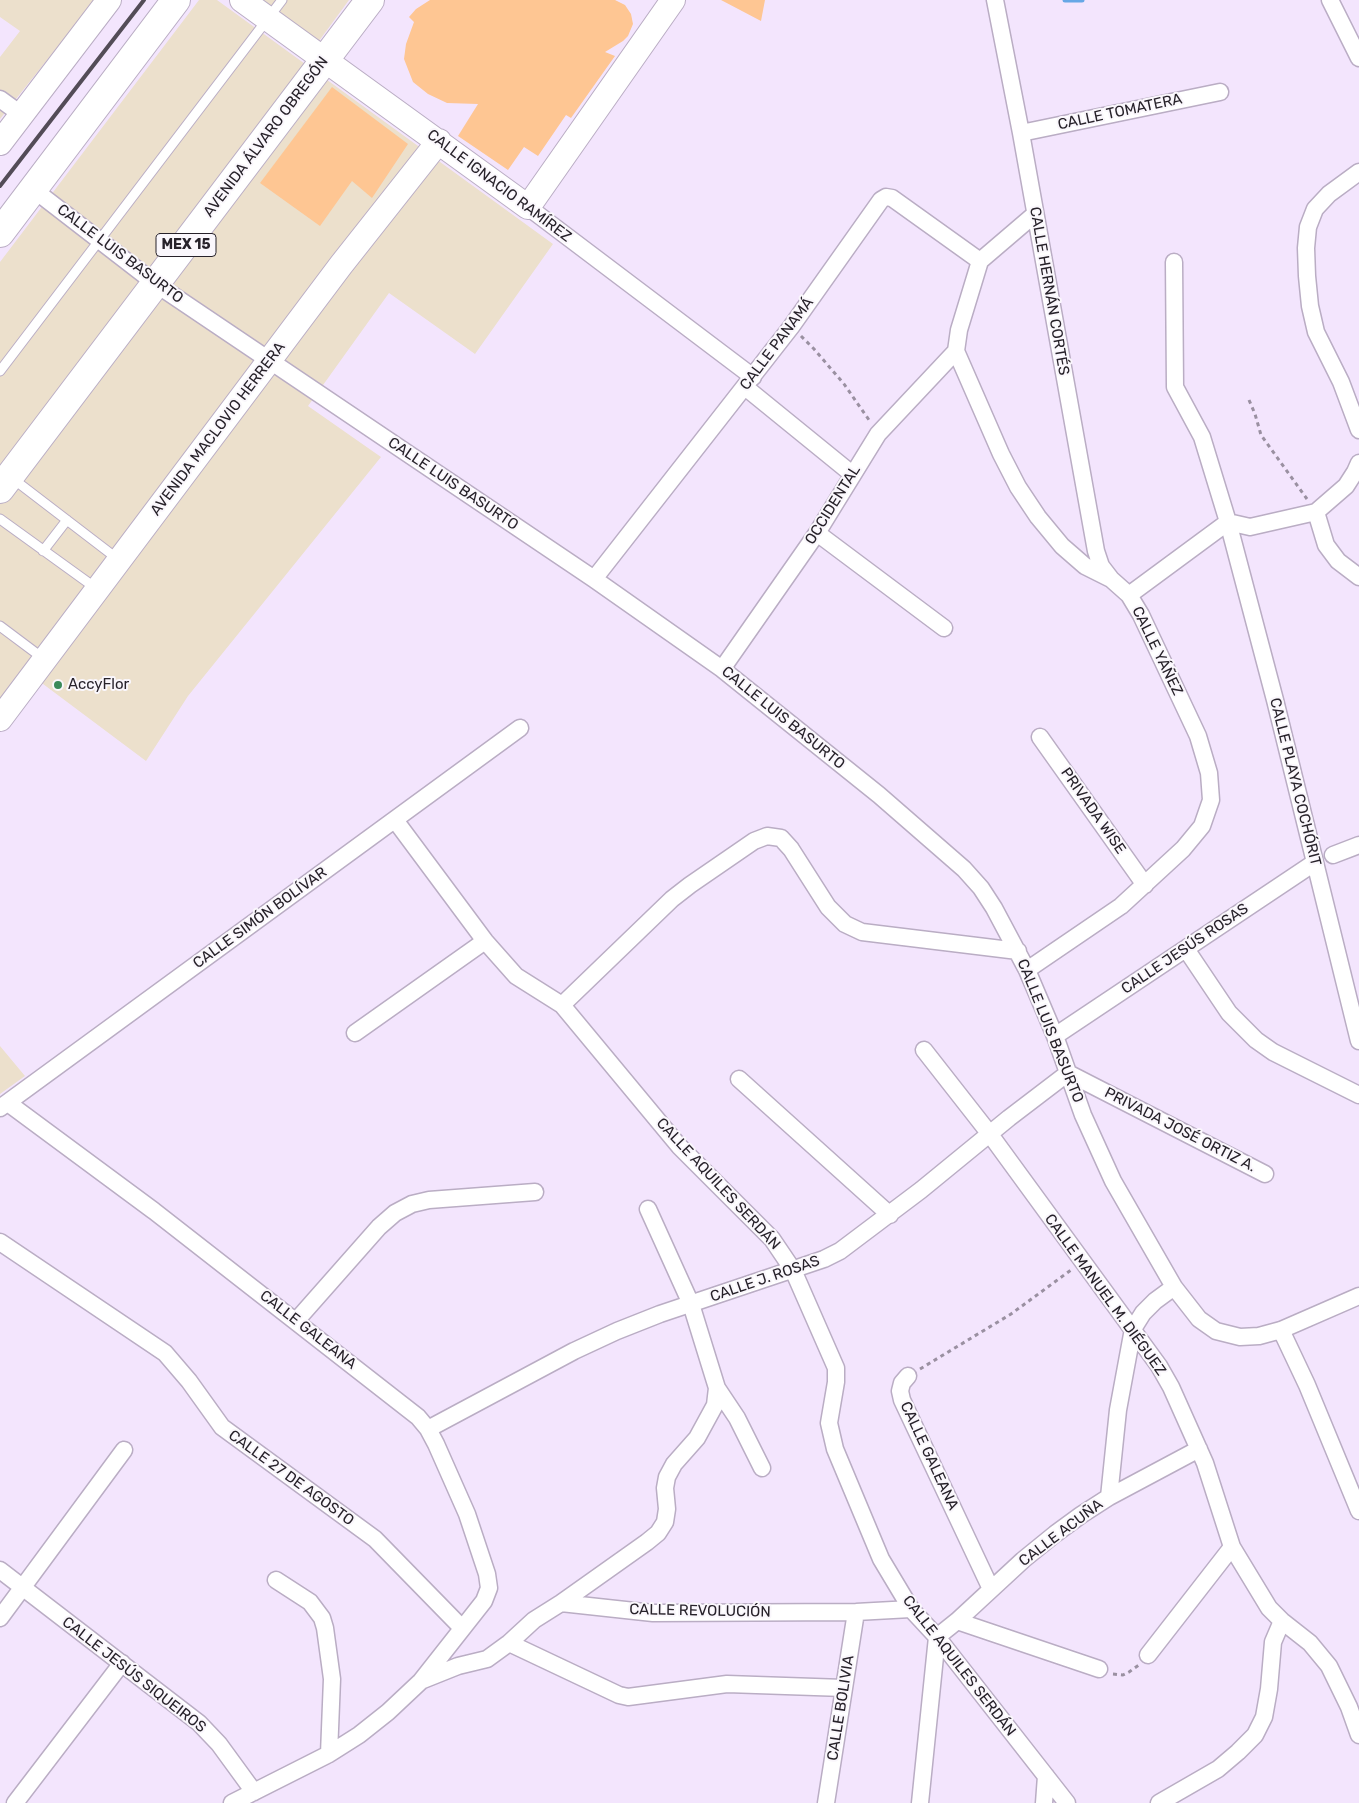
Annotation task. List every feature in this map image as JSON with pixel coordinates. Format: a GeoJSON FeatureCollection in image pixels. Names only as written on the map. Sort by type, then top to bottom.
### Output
{"type":"FeatureCollection","features":[{"type":"Feature","properties":{"kind":"highway"},"geometry":{"type":"LineString","coordinates":[[0,233],[176,0]]}},
{"type":"Feature","properties":{"kind":"highway","name":"AVENIDA ÁLVARO OBREGÓN"},"geometry":{"type":"LineString","coordinates":[[5,483],[324,58],[370,0]]}},
{"type":"Feature","properties":{"kind":"street"},"geometry":{"type":"LineString","coordinates":[[0,143],[109,0]]}},
{"type":"Feature","properties":{"kind":"street","name":"CALLE IGNACIO RAMÍREZ"},"geometry":{"type":"LineString","coordinates":[[242,0],[275,9],[324,58],[528,208],[749,382],[852,474]]}},
{"type":"Feature","properties":{"kind":"street"},"geometry":{"type":"LineString","coordinates":[[528,208],[673,0]]}},
{"type":"Feature","properties":{"kind":"street","name":"CALLE HERNÁN CORTÉS"},"geometry":{"type":"LineString","coordinates":[[995,0],[1036,214],[1096,551],[1102,566],[1111,579]]}},
{"type":"Feature","properties":{"kind":"street"},"geometry":{"type":"LineString","coordinates":[[1330,0],[1359,58]]}},
{"type":"Feature","properties":{"kind":"street","name":"CALLE TOMATERA"},"geometry":{"type":"LineString","coordinates":[[1021,133],[1220,92]]}},
{"type":"Feature","properties":{"kind":"street"},"geometry":{"type":"LineString","coordinates":[[0,99],[22,115]]}},
{"type":"Feature","properties":{"kind":"street","name":"AVENIDA MACLOVIO HERRERA"},"geometry":{"type":"LineString","coordinates":[[0,719],[268,360],[439,141]]}},
{"type":"Feature","properties":{"kind":"street"},"geometry":{"type":"LineString","coordinates":[[1359,172],[1329,194],[1316,209],[1308,227],[1306,248],[1310,299],[1316,332],[1341,382],[1359,430]]}},
{"type":"Feature","properties":{"kind":"street","name":"CALLE LUIS BASURTO"},"geometry":{"type":"LineString","coordinates":[[33,189],[156,284],[594,579],[722,668],[879,795],[964,869],[981,888],[1018,951],[1055,1036],[1083,1115],[1113,1181],[1174,1287],[1199,1319],[1216,1331],[1240,1337],[1259,1336],[1282,1330],[1359,1296]]}},
{"type":"Feature","properties":{"kind":"street","name":"CALLE PANAMÁ"},"geometry":{"type":"LineString","coordinates":[[594,579],[791,327],[881,200],[886,197],[892,198],[980,261]]}},
{"type":"Feature","properties":{"kind":"street"},"geometry":{"type":"LineString","coordinates":[[956,350],[959,330],[980,261],[1036,214]]}},
{"type":"Feature","properties":{"kind":"street","name":"CALLE PLAYA COCHÓRIT"},"geometry":{"type":"LineString","coordinates":[[1174,262],[1175,387],[1202,437],[1228,522],[1275,700],[1359,1041]]}},
{"type":"Feature","properties":{"kind":"street","name":"CALLE YÁÑEZ"},"geometry":{"type":"LineString","coordinates":[[956,350],[1001,454],[1018,487],[1038,517],[1062,546],[1085,566],[1111,579],[1129,595],[1141,615],[1198,736],[1209,773],[1211,800],[1202,826],[1184,849],[1145,885],[1097,923],[1027,970]]}},
{"type":"Feature","properties":{"kind":"street","name":"OCCIDENTAL"},"geometry":{"type":"LineString","coordinates":[[722,668],[817,533],[878,434],[956,350]]}},
{"type":"Feature","properties":{"kind":"street"},"geometry":{"type":"LineString","coordinates":[[1129,595],[1228,522],[1250,527],[1316,512],[1346,486],[1359,462]]}},
{"type":"Feature","properties":{"kind":"street"},"geometry":{"type":"LineString","coordinates":[[1316,512],[1326,545],[1338,561],[1356,572]]}},
{"type":"Feature","properties":{"kind":"street"},"geometry":{"type":"LineString","coordinates":[[817,533],[944,628]]}},
{"type":"Feature","properties":{"kind":"street","name":"CALLE SIMÓN BOLÍVAR"},"geometry":{"type":"LineString","coordinates":[[4,1105],[520,728]]}},
{"type":"Feature","properties":{"kind":"street","name":"PRIVADA WISE"},"geometry":{"type":"LineString","coordinates":[[1040,737],[1145,885]]}},
{"type":"Feature","properties":{"kind":"street","name":"CALLE AQUILES SERDÁN"},"geometry":{"type":"LineString","coordinates":[[395,820],[485,941],[516,976],[562,1004],[679,1146],[772,1239],[793,1270],[836,1368],[836,1382],[829,1423],[835,1449],[881,1559],[911,1608],[937,1637],[1067,1803]]}},
{"type":"Feature","properties":{"kind":"street"},"geometry":{"type":"LineString","coordinates":[[562,1004],[672,899],[754,841],[767,836],[781,838],[791,849],[828,907],[845,924],[862,932],[1018,951]]}},
{"type":"Feature","properties":{"kind":"street"},"geometry":{"type":"LineString","coordinates":[[1333,855],[1359,845]]}},
{"type":"Feature","properties":{"kind":"street","name":"CALLE JESÚS ROSAS"},"geometry":{"type":"LineString","coordinates":[[1055,1036],[1314,863]]}},
{"type":"Feature","properties":{"kind":"street"},"geometry":{"type":"LineString","coordinates":[[355,1033],[485,941]]}},
{"type":"Feature","properties":{"kind":"street"},"geometry":{"type":"LineString","coordinates":[[1186,949],[1229,1013],[1256,1040],[1273,1052],[1359,1095]]}},
{"type":"Feature","properties":{"kind":"street","name":"CALLE MANUEL M. DIÉGUEZ"},"geometry":{"type":"LineString","coordinates":[[924,1050],[989,1133],[1159,1366],[1171,1387],[1199,1448],[1232,1547],[1268,1608],[1310,1644],[1329,1666],[1349,1707],[1359,1735]]}},
{"type":"Feature","properties":{"kind":"street","name":"CALLE J. ROSAS"},"geometry":{"type":"LineString","coordinates":[[428,1428],[574,1351],[634,1324],[793,1270],[840,1251],[890,1215],[989,1133],[1068,1073]]}},
{"type":"Feature","properties":{"kind":"street","name":"PRIVADA JOSÉ ORTIZ A."},"geometry":{"type":"LineString","coordinates":[[1068,1073],[1152,1114],[1266,1174]]}},
{"type":"Feature","properties":{"kind":"street"},"geometry":{"type":"LineString","coordinates":[[738,1079],[890,1215]]}},
{"type":"Feature","properties":{"kind":"street","name":"CALLE GALEANA"},"geometry":{"type":"LineString","coordinates":[[4,1105],[154,1211],[407,1408],[428,1428],[467,1514],[487,1574],[489,1588],[484,1601],[462,1628]]}},
{"type":"Feature","properties":{"kind":"street"},"geometry":{"type":"LineString","coordinates":[[296,1321],[379,1227],[395,1213],[412,1204],[429,1200],[536,1192]]}},
{"type":"Feature","properties":{"kind":"street"},"geometry":{"type":"LineString","coordinates":[[648,1209],[691,1304],[717,1388],[737,1418],[762,1468]]}},
{"type":"Feature","properties":{"kind":"street","name":"CALLE 27 DE AGOSTO"},"geometry":{"type":"LineString","coordinates":[[0,1242],[165,1353],[189,1381],[222,1427],[375,1540],[462,1628]]}},
{"type":"Feature","properties":{"kind":"street"},"geometry":{"type":"LineString","coordinates":[[1109,1497],[1115,1431],[1133,1329],[1155,1301],[1174,1287]]}},
{"type":"Feature","properties":{"kind":"street"},"geometry":{"type":"LineString","coordinates":[[1282,1330],[1308,1386],[1359,1511]]}},
{"type":"Feature","properties":{"kind":"street","name":"CALLE GALEANA"},"geometry":{"type":"LineString","coordinates":[[908,1376],[902,1383],[900,1391],[902,1400],[991,1589]]}},
{"type":"Feature","properties":{"kind":"street"},"geometry":{"type":"LineString","coordinates":[[421,1681],[458,1666],[487,1659],[509,1643],[534,1620],[562,1603],[658,1533],[665,1522],[667,1509],[665,1488],[667,1477],[674,1464],[697,1438],[715,1405],[717,1388]]}},
{"type":"Feature","properties":{"kind":"street","name":"CALLE ACUÑA"},"geometry":{"type":"LineString","coordinates":[[937,1637],[958,1621],[991,1589],[1055,1534],[1109,1497],[1199,1448]]}},
{"type":"Feature","properties":{"kind":"street"},"geometry":{"type":"LineString","coordinates":[[0,1618],[124,1450]]}},
{"type":"Feature","properties":{"kind":"street"},"geometry":{"type":"LineString","coordinates":[[1148,1656],[1232,1547]]}},
{"type":"Feature","properties":{"kind":"street","name":"CALLE JESÚS SIQUEIROS"},"geometry":{"type":"LineString","coordinates":[[0,1570],[199,1723],[218,1744],[254,1792]]}},
{"type":"Feature","properties":{"kind":"street"},"geometry":{"type":"LineString","coordinates":[[276,1580],[310,1602],[317,1610],[325,1628],[332,1679],[329,1754]]}},
{"type":"Feature","properties":{"kind":"street","name":"CALLE REVOLUCIÓN"},"geometry":{"type":"LineString","coordinates":[[562,1603],[653,1613],[856,1612],[911,1608]]}},
{"type":"Feature","properties":{"kind":"street","name":"CALLE BOLIVIA"},"geometry":{"type":"LineString","coordinates":[[826,1803],[856,1612]]}},
{"type":"Feature","properties":{"kind":"street"},"geometry":{"type":"LineString","coordinates":[[958,1621],[1099,1670]]}},
{"type":"Feature","properties":{"kind":"street"},"geometry":{"type":"LineString","coordinates":[[1159,1803],[1218,1769],[1255,1735],[1264,1717],[1269,1689],[1273,1642],[1282,1621]]}},
{"type":"Feature","properties":{"kind":"street"},"geometry":{"type":"LineString","coordinates":[[232,1803],[329,1754],[359,1735],[388,1712],[421,1681],[462,1628]]}},
{"type":"Feature","properties":{"kind":"street"},"geometry":{"type":"LineString","coordinates":[[920,1803],[937,1637]]}},
{"type":"Feature","properties":{"kind":"street"},"geometry":{"type":"LineString","coordinates":[[509,1643],[619,1695],[628,1697],[727,1684],[844,1688]]}},
{"type":"Feature","properties":{"kind":"street"},"geometry":{"type":"LineString","coordinates":[[15,1803],[122,1663]]}},
{"type":"Feature","properties":{"kind":"street"},"geometry":{"type":"LineString","coordinates":[[1044,1803],[1046,1776]]}},
{"type":"Feature","properties":{"kind":"lane"},"geometry":{"type":"LineString","coordinates":[[0,371],[275,9]]}},
{"type":"Feature","properties":{"kind":"lane"},"geometry":{"type":"LineString","coordinates":[[5,483],[67,520],[119,560]]}},
{"type":"Feature","properties":{"kind":"lane"},"geometry":{"type":"LineString","coordinates":[[0,519],[97,590]]}},
{"type":"Feature","properties":{"kind":"lane"},"geometry":{"type":"LineString","coordinates":[[44,550],[67,520]]}},
{"type":"Feature","properties":{"kind":"lane"},"geometry":{"type":"LineString","coordinates":[[0,626],[44,659]]}},
{"type":"Feature","properties":{"kind":"path"},"geometry":{"type":"LineString","coordinates":[[791,327],[814,349],[844,384],[878,434]]}},
{"type":"Feature","properties":{"kind":"path"},"geometry":{"type":"LineString","coordinates":[[1249,400],[1261,435],[1316,512]]}},
{"type":"Feature","properties":{"kind":"path"},"geometry":{"type":"LineString","coordinates":[[908,1376],[1011,1314],[1082,1262]]}},
{"type":"Feature","properties":{"kind":"path"},"geometry":{"type":"LineString","coordinates":[[1099,1670],[1123,1675],[1137,1667],[1148,1656]]}},
{"type":"Feature","properties":{"kind":"shaded area"},"geometry":{"type":"Polygon","coordinates":[[[0,0],[95,0],[0,119],[0,57],[20,31],[0,17],[0,0]]]}},
{"type":"Feature","properties":{"kind":"shaded area"},"geometry":{"type":"Polygon","coordinates":[[[199,0],[217,0],[553,244],[475,354],[389,293],[308,406],[381,457],[188,696],[146,761],[23,669],[0,699],[0,262],[199,0]]]}},
{"type":"Feature","properties":{"kind":"shaded area"},"geometry":{"type":"Polygon","coordinates":[[[260,0],[349,0],[319,41],[260,0]]]}},
{"type":"Feature","properties":{"kind":"shaded area"},"geometry":{"type":"Polygon","coordinates":[[[0,1046],[25,1076],[0,1094],[0,1046]]]}},
{"type":"Feature","properties":{"kind":"building"},"geometry":{"type":"Polygon","coordinates":[[[430,0],[615,0],[625,5],[631,14],[633,24],[628,36],[623,41],[605,52],[615,56],[571,118],[566,115],[538,156],[524,147],[508,170],[458,136],[478,104],[447,103],[428,94],[413,82],[404,59],[406,44],[414,22],[409,17],[416,9],[430,0]]]}},
{"type":"Feature","properties":{"kind":"building"},"geometry":{"type":"Polygon","coordinates":[[[721,0],[765,0],[761,21],[721,0]]]}},
{"type":"Feature","properties":{"kind":"building"},"geometry":{"type":"Polygon","coordinates":[[[332,87],[408,144],[372,198],[352,181],[320,226],[260,183],[332,87]]]}},
{"type":"Feature","properties":{"kind":"waterway"},"geometry":{"type":"LineString","coordinates":[[1065,0],[1082,0]]}},
{"type":"Feature","properties":{"kind":"railway"},"geometry":{"type":"LineString","coordinates":[[0,186],[144,0]]}},
{"type":"Feature","properties":{"kind":"place","name":"AccyFlor"},"geometry":{"type":"Point","coordinates":[58,685]}}]}
